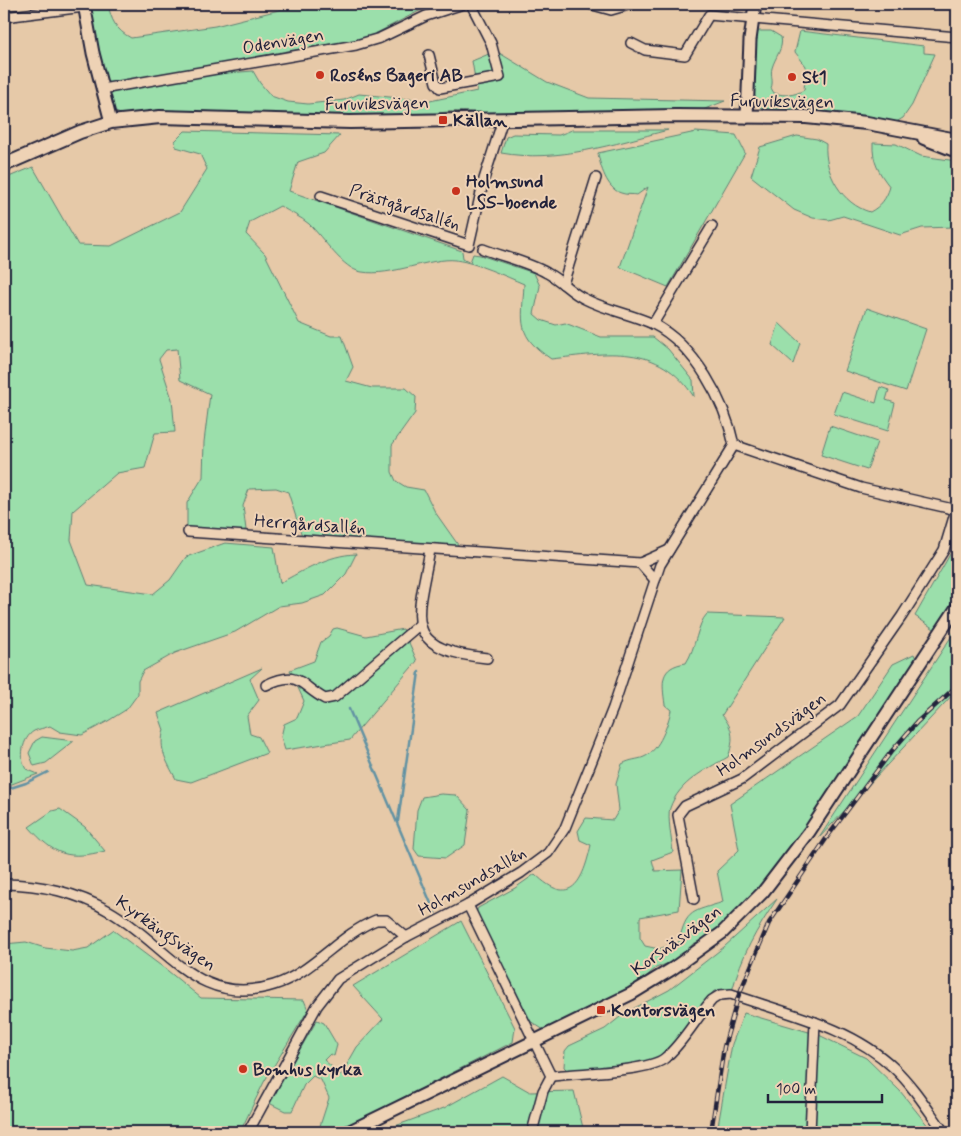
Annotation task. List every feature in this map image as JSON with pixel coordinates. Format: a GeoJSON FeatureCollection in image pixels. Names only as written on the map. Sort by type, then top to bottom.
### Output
{"type":"FeatureCollection","features":[{"type":"Feature","properties":{"kind":"main road","name":"Furuviksvägen"},"geometry":{"type":"LineString","coordinates":[[4,165],[63,139],[111,122],[181,117],[316,122],[746,117],[829,118],[957,140]]}},
{"type":"Feature","properties":{"kind":"main road","name":"Furuviksvägen"},"geometry":{"type":"LineString","coordinates":[[908,131],[957,151]]}},
{"type":"Feature","properties":{"kind":"street","name":"Odenvägen"},"geometry":{"type":"LineString","coordinates":[[102,89],[356,45],[380,38],[426,16],[463,4]]}},
{"type":"Feature","properties":{"kind":"street"},"geometry":{"type":"LineString","coordinates":[[429,54],[436,83],[440,88],[500,77],[492,43],[471,4]]}},
{"type":"Feature","properties":{"kind":"street"},"geometry":{"type":"LineString","coordinates":[[589,4],[611,10],[632,4]]}},
{"type":"Feature","properties":{"kind":"street"},"geometry":{"type":"LineString","coordinates":[[746,117],[755,4]]}},
{"type":"Feature","properties":{"kind":"street"},"geometry":{"type":"LineString","coordinates":[[4,17],[84,5],[111,122]]}},
{"type":"Feature","properties":{"kind":"street"},"geometry":{"type":"LineString","coordinates":[[631,43],[646,50],[685,55],[709,15],[957,37]]}},
{"type":"Feature","properties":{"kind":"street","name":"Prästgårdsallén"},"geometry":{"type":"LineString","coordinates":[[321,196],[469,245],[484,179],[503,119]]}},
{"type":"Feature","properties":{"kind":"street"},"geometry":{"type":"LineString","coordinates":[[563,284],[596,178]]}},
{"type":"Feature","properties":{"kind":"street"},"geometry":{"type":"LineString","coordinates":[[654,324],[712,226]]}},
{"type":"Feature","properties":{"kind":"street"},"geometry":{"type":"LineString","coordinates":[[482,249],[541,269],[585,300],[654,324],[677,342],[706,376],[724,410],[734,445]]}},
{"type":"Feature","properties":{"kind":"street","name":"Holmsundsvägen"},"geometry":{"type":"LineString","coordinates":[[694,899],[678,815],[685,806],[742,779],[840,705],[902,616],[944,550],[957,510],[861,488],[734,445]]}},
{"type":"Feature","properties":{"kind":"street","name":"Holmsundsallén"},"geometry":{"type":"LineString","coordinates":[[248,1132],[317,1006],[331,986],[346,973],[406,937],[468,905],[542,859],[562,834],[612,708],[655,580],[669,550],[734,445]]}},
{"type":"Feature","properties":{"kind":"street","name":"Herrgårdsallén"},"geometry":{"type":"LineString","coordinates":[[188,532],[640,563]]}},
{"type":"Feature","properties":{"kind":"street"},"geometry":{"type":"LineString","coordinates":[[430,550],[418,612],[419,625],[424,635],[431,642],[444,649],[487,658]]}},
{"type":"Feature","properties":{"kind":"street"},"geometry":{"type":"LineString","coordinates":[[655,580],[640,563],[669,550]]}},
{"type":"Feature","properties":{"kind":"street","name":"Korsnäsvägen"},"geometry":{"type":"LineString","coordinates":[[348,1132],[601,1010],[672,969],[722,933],[763,892],[809,832],[957,607]]}},
{"type":"Feature","properties":{"kind":"street"},"geometry":{"type":"LineString","coordinates":[[266,685],[284,678],[294,679],[303,682],[325,699],[335,696],[419,625]]}},
{"type":"Feature","properties":{"kind":"street","name":"Kyrkängsvägen"},"geometry":{"type":"LineString","coordinates":[[4,884],[38,887],[61,892],[100,906],[130,925],[194,977],[208,984],[228,989],[262,988],[284,981],[376,920],[386,920],[406,937]]}},
{"type":"Feature","properties":{"kind":"street"},"geometry":{"type":"LineString","coordinates":[[468,905],[551,1076]]}},
{"type":"Feature","properties":{"kind":"street"},"geometry":{"type":"LineString","coordinates":[[551,1076],[630,1068],[658,1063],[669,1054],[712,1000],[725,994],[815,1022],[846,1035],[880,1056],[915,1092],[944,1132]]}},
{"type":"Feature","properties":{"kind":"street"},"geometry":{"type":"LineString","coordinates":[[810,1132],[815,1022]]}},
{"type":"Feature","properties":{"kind":"street"},"geometry":{"type":"LineString","coordinates":[[532,1132],[543,1091],[551,1076]]}},
{"type":"Feature","properties":{"kind":"green space"},"geometry":{"type":"Polygon","coordinates":[[[86,4],[108,4],[115,24],[121,32],[131,38],[215,26],[303,4],[450,4],[445,7],[421,10],[369,37],[349,43],[103,84],[86,4]]]}},
{"type":"Feature","properties":{"kind":"green space"},"geometry":{"type":"Polygon","coordinates":[[[759,31],[771,31],[781,37],[780,49],[771,73],[771,88],[774,93],[782,95],[789,95],[804,90],[806,66],[795,52],[800,31],[924,46],[924,53],[935,54],[912,105],[903,118],[896,122],[785,112],[761,108],[755,97],[753,88],[754,37],[759,31]]]}},
{"type":"Feature","properties":{"kind":"green space"},"geometry":{"type":"Polygon","coordinates":[[[496,51],[547,82],[589,98],[725,101],[697,112],[500,115],[472,112],[443,112],[425,117],[127,116],[112,111],[107,93],[203,75],[253,71],[271,96],[288,102],[308,104],[344,100],[359,94],[430,101],[477,91],[472,61],[496,51]]]}},
{"type":"Feature","properties":{"kind":"green space"},"geometry":{"type":"Polygon","coordinates":[[[572,130],[668,130],[606,146],[564,154],[543,156],[501,153],[506,137],[513,134],[559,135],[572,130]]]}},
{"type":"Feature","properties":{"kind":"green space"},"geometry":{"type":"Polygon","coordinates":[[[185,131],[340,135],[324,153],[298,162],[289,191],[462,251],[463,258],[470,262],[473,254],[480,255],[534,273],[540,286],[534,314],[541,320],[556,325],[565,323],[601,337],[653,337],[668,349],[693,380],[694,397],[680,379],[665,367],[648,359],[630,355],[611,354],[551,359],[532,343],[524,328],[522,309],[524,284],[491,270],[456,260],[446,260],[385,272],[362,272],[355,270],[341,259],[309,224],[280,206],[250,222],[246,234],[265,254],[299,323],[331,336],[342,336],[353,367],[346,381],[372,388],[406,388],[416,397],[415,413],[392,445],[392,472],[396,481],[406,487],[424,490],[435,512],[461,549],[302,536],[288,492],[276,488],[249,489],[243,506],[246,530],[207,532],[187,526],[187,503],[203,477],[204,442],[210,394],[180,380],[177,349],[166,350],[159,359],[172,399],[175,432],[155,433],[145,468],[117,473],[73,511],[71,540],[88,585],[153,594],[170,580],[186,557],[225,543],[274,547],[280,583],[326,560],[356,554],[346,574],[325,595],[302,603],[279,606],[235,632],[175,653],[143,671],[138,681],[138,694],[127,709],[108,721],[82,735],[60,732],[50,726],[34,731],[24,743],[22,754],[26,769],[38,774],[4,787],[4,179],[33,167],[78,245],[111,246],[180,212],[207,169],[200,154],[176,147],[175,141],[185,131]]]}},
{"type":"Feature","properties":{"kind":"green space"},"geometry":{"type":"Polygon","coordinates":[[[696,132],[736,135],[745,153],[668,287],[620,267],[648,187],[637,195],[623,194],[616,191],[605,176],[598,153],[696,132]]]}},
{"type":"Feature","properties":{"kind":"green space"},"geometry":{"type":"Polygon","coordinates":[[[797,136],[817,139],[826,144],[828,166],[837,186],[851,202],[870,212],[883,202],[890,187],[877,167],[873,143],[896,144],[921,156],[957,161],[957,217],[953,227],[922,228],[900,235],[843,216],[829,220],[813,218],[794,210],[751,176],[760,147],[797,136]]]}},
{"type":"Feature","properties":{"kind":"green space"},"geometry":{"type":"Polygon","coordinates":[[[867,308],[926,329],[906,391],[845,371],[867,308]]]}},
{"type":"Feature","properties":{"kind":"green space"},"geometry":{"type":"Polygon","coordinates":[[[779,323],[800,343],[793,364],[772,345],[779,323]]]}},
{"type":"Feature","properties":{"kind":"green space"},"geometry":{"type":"Polygon","coordinates":[[[880,387],[889,390],[886,400],[895,403],[888,431],[834,414],[842,392],[876,403],[880,387]]]}},
{"type":"Feature","properties":{"kind":"green space"},"geometry":{"type":"Polygon","coordinates":[[[830,426],[877,442],[867,470],[821,455],[830,426]]]}},
{"type":"Feature","properties":{"kind":"green space"},"geometry":{"type":"Polygon","coordinates":[[[957,542],[957,596],[937,631],[915,616],[957,542]]]}},
{"type":"Feature","properties":{"kind":"green space"},"geometry":{"type":"Polygon","coordinates":[[[707,614],[785,617],[722,715],[729,725],[732,735],[728,757],[686,784],[674,799],[670,808],[669,823],[673,852],[652,860],[655,871],[682,870],[679,910],[640,917],[640,938],[645,946],[659,949],[679,942],[685,923],[692,913],[723,902],[717,871],[739,850],[730,804],[858,716],[893,664],[914,654],[916,659],[874,727],[807,828],[761,889],[720,932],[693,944],[676,960],[656,968],[634,987],[609,998],[592,1010],[544,1030],[530,1021],[475,914],[478,908],[515,888],[535,874],[547,884],[558,889],[566,890],[574,886],[584,870],[591,845],[580,840],[578,831],[586,818],[613,820],[619,810],[616,784],[622,764],[650,754],[659,743],[671,710],[665,705],[664,677],[671,668],[686,663],[701,624],[707,614]]]}},
{"type":"Feature","properties":{"kind":"green space"},"geometry":{"type":"Polygon","coordinates":[[[337,628],[366,636],[403,629],[417,661],[350,740],[285,750],[281,737],[284,724],[297,718],[304,701],[290,670],[314,661],[321,642],[329,636],[333,629],[337,628]]]}},
{"type":"Feature","properties":{"kind":"green space"},"geometry":{"type":"Polygon","coordinates":[[[957,628],[957,690],[819,838],[957,628]]]}},
{"type":"Feature","properties":{"kind":"green space"},"geometry":{"type":"Polygon","coordinates":[[[262,668],[250,679],[259,700],[247,716],[250,734],[259,737],[267,753],[191,782],[176,779],[164,755],[162,737],[164,730],[158,713],[262,668]]]}},
{"type":"Feature","properties":{"kind":"green space"},"geometry":{"type":"Polygon","coordinates":[[[42,737],[74,741],[46,763],[34,766],[29,753],[35,741],[42,737]]]}},
{"type":"Feature","properties":{"kind":"green space"},"geometry":{"type":"Polygon","coordinates":[[[441,794],[456,795],[470,810],[465,845],[446,858],[419,856],[414,849],[417,810],[422,797],[441,794]]]}},
{"type":"Feature","properties":{"kind":"green space"},"geometry":{"type":"Polygon","coordinates":[[[60,809],[85,827],[105,851],[81,855],[63,853],[47,844],[29,827],[52,811],[60,809]]]}},
{"type":"Feature","properties":{"kind":"green space"},"geometry":{"type":"Polygon","coordinates":[[[777,899],[750,943],[732,991],[714,991],[702,1004],[672,1047],[662,1055],[651,1061],[623,1068],[568,1071],[564,1067],[565,1051],[569,1046],[605,1029],[625,1013],[669,990],[724,947],[777,899]]]}},
{"type":"Feature","properties":{"kind":"green space"},"geometry":{"type":"Polygon","coordinates":[[[461,921],[515,1028],[513,1042],[335,1132],[318,1132],[329,1098],[321,1080],[313,1076],[304,1085],[292,1111],[285,1111],[269,1103],[317,1020],[324,1023],[337,1045],[334,1056],[330,1054],[324,1060],[341,1075],[357,1047],[383,1019],[353,986],[461,921]]]}},
{"type":"Feature","properties":{"kind":"green space"},"geometry":{"type":"Polygon","coordinates":[[[113,930],[201,998],[304,1000],[308,1010],[264,1082],[240,1132],[4,1132],[4,944],[26,942],[45,948],[72,951],[88,948],[113,930]]]}},
{"type":"Feature","properties":{"kind":"green space"},"geometry":{"type":"Polygon","coordinates":[[[744,1013],[819,1035],[866,1058],[900,1091],[933,1132],[717,1132],[732,1044],[744,1013]]]}},
{"type":"Feature","properties":{"kind":"green space"},"geometry":{"type":"Polygon","coordinates":[[[502,1076],[530,1092],[574,1091],[584,1132],[379,1132],[444,1108],[502,1076]]]}},
{"type":"Feature","properties":{"kind":"waterway"},"geometry":{"type":"LineString","coordinates":[[398,821],[419,672]]}},
{"type":"Feature","properties":{"kind":"waterway"},"geometry":{"type":"LineString","coordinates":[[349,709],[435,913]]}},
{"type":"Feature","properties":{"kind":"waterway"},"geometry":{"type":"LineString","coordinates":[[4,790],[26,783],[48,772]]}},
{"type":"Feature","properties":{"kind":"railway"},"geometry":{"type":"LineString","coordinates":[[711,1132],[724,1047],[738,997],[769,923],[828,836],[891,752],[917,722],[957,686]]}},
{"type":"Feature","properties":{"kind":"place","name":"Roséns Bageri AB"},"geometry":{"type":"Point","coordinates":[320,75]}},
{"type":"Feature","properties":{"kind":"place","name":"St1"},"geometry":{"type":"Point","coordinates":[792,77]}},
{"type":"Feature","properties":{"kind":"place","name":"Källan"},"geometry":{"type":"Point","coordinates":[443,120]}},
{"type":"Feature","properties":{"kind":"place","name":"Holmsund LSS-boende"},"geometry":{"type":"Point","coordinates":[456,191]}},
{"type":"Feature","properties":{"kind":"place","name":"Kontorsvägen"},"geometry":{"type":"Point","coordinates":[601,1010]}},
{"type":"Feature","properties":{"kind":"place","name":"Bomhus kyrka"},"geometry":{"type":"Point","coordinates":[243,1069]}}]}
